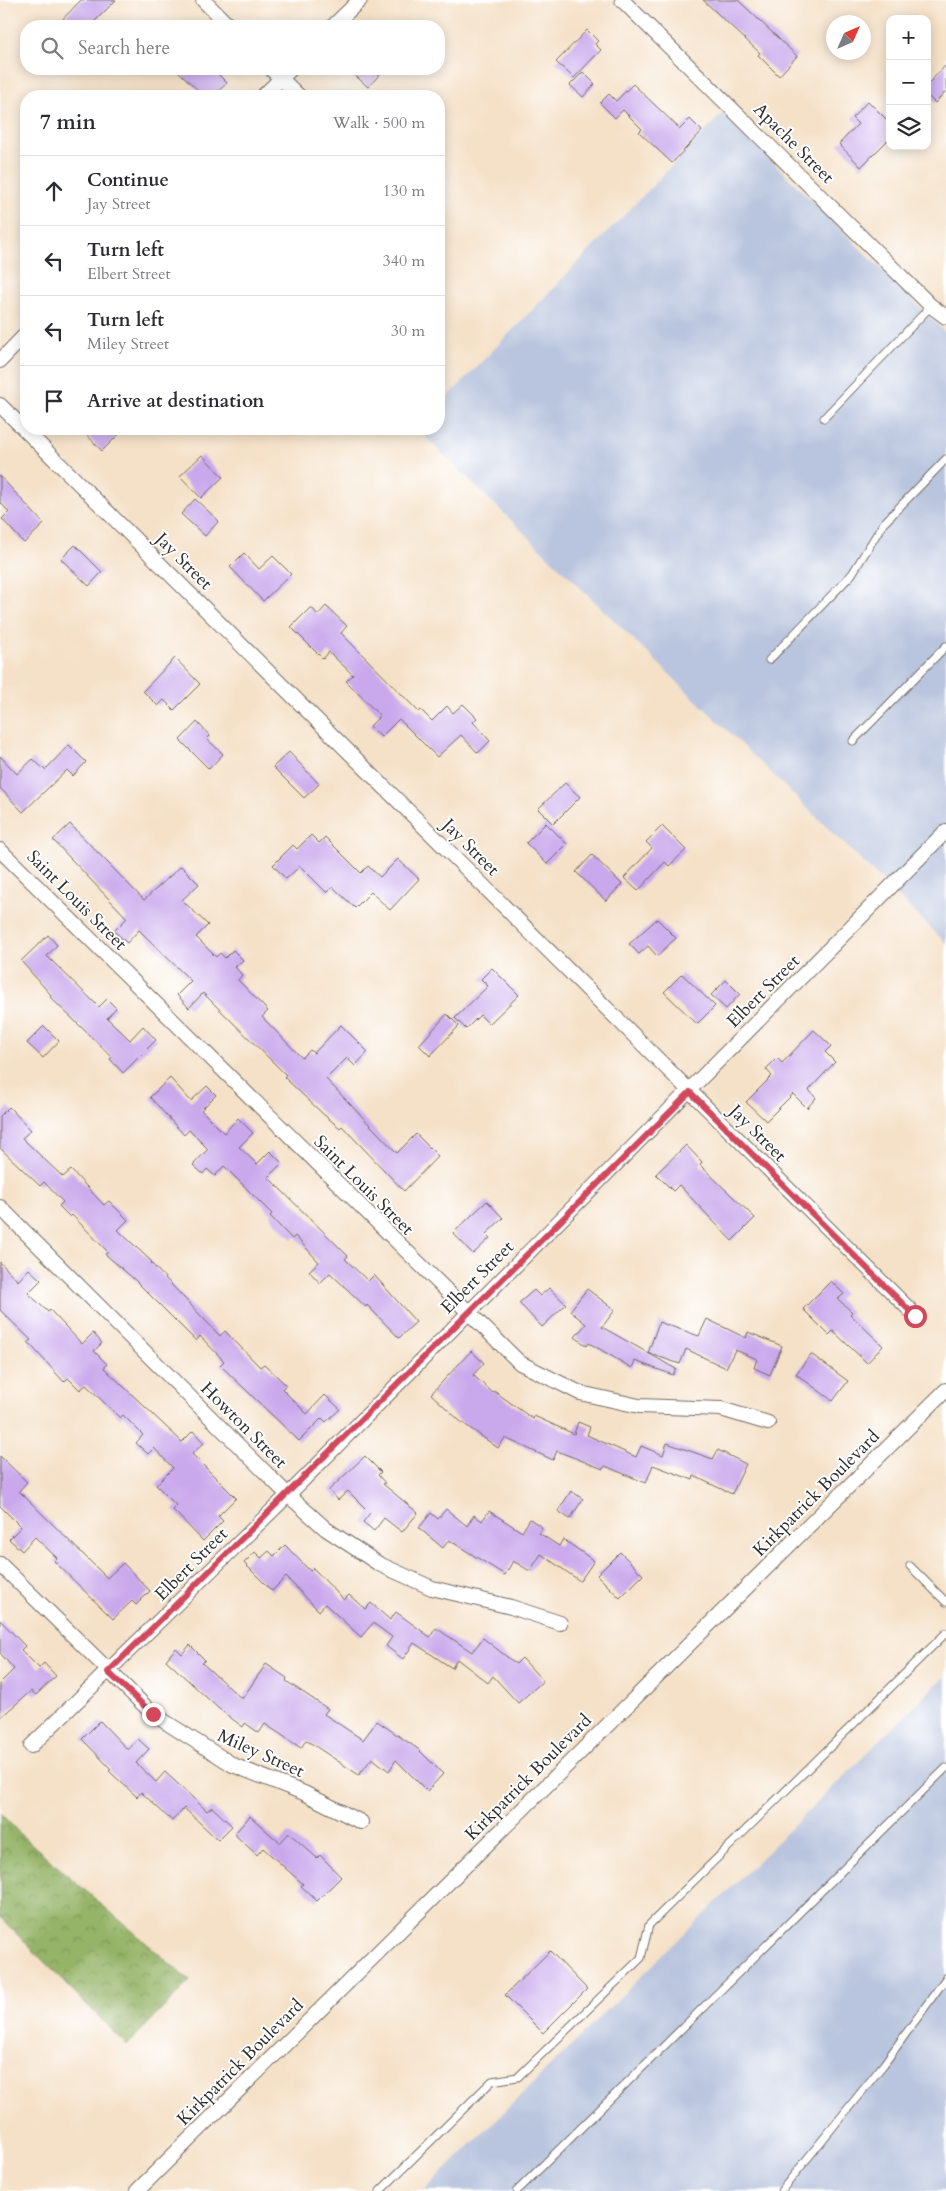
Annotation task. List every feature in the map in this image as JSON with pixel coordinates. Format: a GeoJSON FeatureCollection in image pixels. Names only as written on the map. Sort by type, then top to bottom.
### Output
{"type":"FeatureCollection","features":[{"type":"Feature","properties":{"kind":"street"},"geometry":{"type":"LineString","coordinates":[[203,0],[223,20]]}},
{"type":"Feature","properties":{"kind":"street"},"geometry":{"type":"LineString","coordinates":[[339,20],[360,0]]}},
{"type":"Feature","properties":{"kind":"street","name":"Apache Street"},"geometry":{"type":"LineString","coordinates":[[622,0],[941,314]]}},
{"type":"Feature","properties":{"kind":"street"},"geometry":{"type":"LineString","coordinates":[[268,90],[279,75]]}},
{"type":"Feature","properties":{"kind":"street"},"geometry":{"type":"LineString","coordinates":[[283,75],[294,90]]}},
{"type":"Feature","properties":{"kind":"street"},"geometry":{"type":"LineString","coordinates":[[0,361],[20,340]]}},
{"type":"Feature","properties":{"kind":"street","name":"Jay Street"},"geometry":{"type":"LineString","coordinates":[[0,405],[20,425]]}},
{"type":"Feature","properties":{"kind":"street","name":"Jay Street"},"geometry":{"type":"LineString","coordinates":[[30,435],[915,1316]]}},
{"type":"Feature","properties":{"kind":"street","name":"Elbert Street"},"geometry":{"type":"LineString","coordinates":[[31,1746],[288,1495],[690,1092],[946,831]]}},
{"type":"Feature","properties":{"kind":"street","name":"Saint Louis Street"},"geometry":{"type":"LineString","coordinates":[[0,850],[467,1314],[520,1363],[580,1393],[638,1406],[721,1409],[768,1423]]}},
{"type":"Feature","properties":{"kind":"street","name":"Howton Street"},"geometry":{"type":"LineString","coordinates":[[0,1207],[288,1495],[326,1530],[379,1564],[432,1588],[511,1607],[560,1623]]}},
{"type":"Feature","properties":{"kind":"street","name":"Kirkpatrick Boulevard"},"geometry":{"type":"LineString","coordinates":[[136,2191],[946,1390]]}},
{"type":"Feature","properties":{"kind":"street","name":"Miley Street"},"geometry":{"type":"LineString","coordinates":[[0,1564],[108,1672],[153,1714],[233,1765],[304,1793],[361,1822]]}},
{"type":"Feature","properties":{"kind":"lane"},"geometry":{"type":"LineString","coordinates":[[824,418],[941,314]]}},
{"type":"Feature","properties":{"kind":"lane"},"geometry":{"type":"LineString","coordinates":[[769,660],[852,574],[883,524],[946,459]]}},
{"type":"Feature","properties":{"kind":"lane"},"geometry":{"type":"LineString","coordinates":[[853,741],[946,646]]}},
{"type":"Feature","properties":{"kind":"lane"},"geometry":{"type":"LineString","coordinates":[[910,1566],[946,1602]]}},
{"type":"Feature","properties":{"kind":"lane"},"geometry":{"type":"LineString","coordinates":[[380,2191],[492,2081],[518,2077],[641,1958],[649,1925],[946,1633]]}},
{"type":"Feature","properties":{"kind":"lane"},"geometry":{"type":"LineString","coordinates":[[517,2191],[946,1768]]}},
{"type":"Feature","properties":{"kind":"lane"},"geometry":{"type":"LineString","coordinates":[[781,2191],[884,2064],[946,1978]]}},
{"type":"Feature","properties":{"kind":"shaded area"},"geometry":{"type":"Polygon","coordinates":[[[723,113],[946,333],[946,943],[423,435],[445,435],[445,400],[723,113]]]}},
{"type":"Feature","properties":{"kind":"shaded area"},"geometry":{"type":"Polygon","coordinates":[[[946,1675],[946,2191],[424,2191],[946,1675]]]}},
{"type":"Feature","properties":{"kind":"green space"},"geometry":{"type":"Polygon","coordinates":[[[0,1813],[21,1835],[190,1981],[127,2045],[0,1917],[0,1813]]]}},
{"type":"Feature","properties":{"kind":"building"},"geometry":{"type":"Polygon","coordinates":[[[81,0],[116,0],[96,20],[62,20],[81,0]]]}},
{"type":"Feature","properties":{"kind":"building"},"geometry":{"type":"Polygon","coordinates":[[[703,0],[738,0],[797,56],[779,76],[758,55],[760,53],[703,0]]]}},
{"type":"Feature","properties":{"kind":"building"},"geometry":{"type":"Polygon","coordinates":[[[587,30],[598,41],[595,44],[601,50],[574,78],[556,62],[587,30]]]}},
{"type":"Feature","properties":{"kind":"building"},"geometry":{"type":"Polygon","coordinates":[[[946,65],[946,91],[935,103],[931,99],[931,81],[946,65]]]}},
{"type":"Feature","properties":{"kind":"building"},"geometry":{"type":"Polygon","coordinates":[[[583,72],[595,84],[583,97],[570,85],[583,72]]]}},
{"type":"Feature","properties":{"kind":"building"},"geometry":{"type":"Polygon","coordinates":[[[182,75],[219,75],[227,83],[219,90],[198,90],[182,75]]]}},
{"type":"Feature","properties":{"kind":"building"},"geometry":{"type":"Polygon","coordinates":[[[355,75],[379,75],[368,87],[355,75]]]}},
{"type":"Feature","properties":{"kind":"building"},"geometry":{"type":"Polygon","coordinates":[[[633,84],[680,129],[690,119],[702,131],[672,163],[639,132],[642,129],[623,110],[615,118],[600,103],[609,94],[616,101],[633,84]]]}},
{"type":"Feature","properties":{"kind":"building"},"geometry":{"type":"Polygon","coordinates":[[[868,101],[886,119],[886,142],[861,167],[839,144],[858,124],[852,118],[868,101]]]}},
{"type":"Feature","properties":{"kind":"building"},"geometry":{"type":"Polygon","coordinates":[[[87,435],[118,435],[102,451],[87,435]]]}},
{"type":"Feature","properties":{"kind":"building"},"geometry":{"type":"Polygon","coordinates":[[[202,455],[223,477],[201,498],[180,476],[202,455]]]}},
{"type":"Feature","properties":{"kind":"building"},"geometry":{"type":"Polygon","coordinates":[[[0,476],[44,524],[24,543],[2,519],[9,512],[0,502],[0,476]]]}},
{"type":"Feature","properties":{"kind":"building"},"geometry":{"type":"Polygon","coordinates":[[[195,499],[219,521],[205,536],[181,514],[195,499]]]}},
{"type":"Feature","properties":{"kind":"building"},"geometry":{"type":"Polygon","coordinates":[[[75,545],[102,572],[89,586],[61,559],[75,545]]]}},
{"type":"Feature","properties":{"kind":"building"},"geometry":{"type":"Polygon","coordinates":[[[244,553],[259,569],[273,556],[291,574],[263,601],[230,567],[244,553]]]}},
{"type":"Feature","properties":{"kind":"building"},"geometry":{"type":"Polygon","coordinates":[[[326,606],[347,626],[341,633],[419,712],[421,710],[432,721],[447,706],[453,713],[463,704],[477,718],[473,722],[490,741],[478,753],[461,735],[437,757],[399,719],[381,737],[370,726],[380,716],[346,681],[353,675],[329,652],[323,659],[291,627],[311,607],[318,615],[326,606]]]}},
{"type":"Feature","properties":{"kind":"building"},"geometry":{"type":"Polygon","coordinates":[[[175,658],[200,684],[174,710],[164,700],[158,706],[143,691],[175,658]]]}},
{"type":"Feature","properties":{"kind":"building"},"geometry":{"type":"Polygon","coordinates":[[[197,722],[210,736],[207,739],[223,754],[209,769],[180,740],[197,722]]]}},
{"type":"Feature","properties":{"kind":"building"},"geometry":{"type":"Polygon","coordinates":[[[69,745],[86,762],[73,776],[67,770],[23,812],[0,788],[0,756],[17,774],[33,759],[45,770],[69,745]]]}},
{"type":"Feature","properties":{"kind":"building"},"geometry":{"type":"Polygon","coordinates":[[[289,752],[319,784],[304,798],[273,767],[289,752]]]}},
{"type":"Feature","properties":{"kind":"building"},"geometry":{"type":"Polygon","coordinates":[[[565,783],[580,797],[553,824],[538,809],[565,783]]]}},
{"type":"Feature","properties":{"kind":"building"},"geometry":{"type":"Polygon","coordinates":[[[546,823],[567,844],[547,864],[526,843],[546,823]]]}},
{"type":"Feature","properties":{"kind":"building"},"geometry":{"type":"Polygon","coordinates":[[[70,824],[144,900],[181,866],[199,884],[182,900],[208,925],[196,937],[216,957],[220,953],[225,958],[233,950],[243,960],[235,967],[242,975],[238,980],[268,1011],[262,1017],[302,1058],[310,1050],[314,1053],[341,1025],[368,1052],[355,1066],[347,1058],[326,1079],[397,1153],[416,1134],[438,1156],[404,1191],[342,1126],[340,1128],[323,1114],[284,1077],[286,1075],[203,993],[189,1008],[177,995],[191,981],[139,930],[127,943],[114,931],[127,918],[53,840],[70,824]]]}},
{"type":"Feature","properties":{"kind":"building"},"geometry":{"type":"Polygon","coordinates":[[[662,826],[686,850],[669,866],[665,862],[638,891],[624,878],[652,848],[646,842],[662,826]]]}},
{"type":"Feature","properties":{"kind":"building"},"geometry":{"type":"Polygon","coordinates":[[[311,835],[319,843],[325,837],[361,873],[368,866],[380,877],[398,859],[419,879],[390,910],[371,892],[355,908],[333,887],[327,893],[300,866],[286,879],[273,865],[293,845],[297,849],[311,835]]]}},
{"type":"Feature","properties":{"kind":"building"},"geometry":{"type":"Polygon","coordinates":[[[592,855],[622,884],[606,901],[576,872],[592,855]]]}},
{"type":"Feature","properties":{"kind":"building"},"geometry":{"type":"Polygon","coordinates":[[[657,919],[676,938],[657,956],[648,946],[639,954],[629,944],[657,919]]]}},
{"type":"Feature","properties":{"kind":"building"},"geometry":{"type":"Polygon","coordinates":[[[48,935],[57,945],[47,956],[99,1007],[107,999],[116,1008],[107,1018],[130,1040],[143,1026],[156,1040],[123,1073],[110,1059],[112,1057],[50,997],[51,995],[21,961],[48,935]]]}},
{"type":"Feature","properties":{"kind":"building"},"geometry":{"type":"Polygon","coordinates":[[[492,968],[519,995],[489,1024],[480,1015],[466,1029],[455,1018],[488,986],[481,979],[492,968]]]}},
{"type":"Feature","properties":{"kind":"building"},"geometry":{"type":"Polygon","coordinates":[[[682,974],[715,1006],[697,1024],[664,992],[682,974]]]}},
{"type":"Feature","properties":{"kind":"building"},"geometry":{"type":"Polygon","coordinates":[[[726,980],[740,994],[726,1009],[711,995],[726,980]]]}},
{"type":"Feature","properties":{"kind":"building"},"geometry":{"type":"Polygon","coordinates":[[[447,1014],[459,1026],[430,1056],[419,1045],[447,1014]]]}},
{"type":"Feature","properties":{"kind":"building"},"geometry":{"type":"Polygon","coordinates":[[[44,1026],[59,1041],[43,1058],[27,1043],[44,1026]]]}},
{"type":"Feature","properties":{"kind":"building"},"geometry":{"type":"Polygon","coordinates":[[[814,1030],[831,1046],[825,1052],[835,1062],[809,1090],[816,1098],[807,1108],[793,1094],[766,1121],[746,1102],[772,1076],[766,1069],[777,1058],[782,1063],[814,1030]]]}},
{"type":"Feature","properties":{"kind":"building"},"geometry":{"type":"Polygon","coordinates":[[[170,1078],[191,1101],[207,1086],[216,1095],[201,1110],[224,1133],[238,1118],[253,1133],[239,1147],[257,1164],[270,1151],[282,1163],[268,1177],[348,1256],[345,1259],[368,1281],[374,1275],[416,1322],[399,1338],[367,1305],[366,1307],[330,1273],[320,1283],[309,1271],[319,1262],[295,1236],[292,1239],[270,1216],[272,1214],[224,1166],[215,1176],[207,1169],[203,1174],[193,1165],[208,1149],[189,1130],[184,1135],[150,1097],[170,1078]]]}},
{"type":"Feature","properties":{"kind":"building"},"geometry":{"type":"Polygon","coordinates":[[[9,1107],[31,1130],[22,1138],[63,1177],[71,1170],[104,1205],[109,1201],[128,1220],[118,1230],[152,1262],[220,1336],[225,1331],[260,1367],[264,1364],[286,1385],[282,1389],[307,1414],[325,1395],[340,1409],[326,1422],[322,1418],[299,1441],[220,1365],[224,1361],[200,1336],[196,1341],[135,1280],[105,1254],[108,1252],[72,1215],[70,1217],[59,1206],[63,1202],[44,1182],[40,1186],[0,1148],[0,1116],[9,1107]]]}},
{"type":"Feature","properties":{"kind":"building"},"geometry":{"type":"Polygon","coordinates":[[[686,1145],[702,1162],[700,1165],[755,1218],[732,1241],[679,1185],[673,1191],[656,1174],[686,1145]]]}},
{"type":"Feature","properties":{"kind":"building"},"geometry":{"type":"Polygon","coordinates":[[[487,1201],[503,1218],[486,1234],[490,1238],[473,1254],[453,1233],[487,1201]]]}},
{"type":"Feature","properties":{"kind":"building"},"geometry":{"type":"Polygon","coordinates":[[[0,1262],[18,1281],[29,1269],[41,1280],[28,1293],[48,1312],[50,1310],[82,1344],[93,1333],[102,1343],[94,1351],[107,1364],[104,1368],[182,1442],[193,1431],[204,1443],[192,1454],[236,1498],[218,1516],[223,1521],[203,1541],[173,1510],[177,1506],[156,1485],[173,1468],[154,1448],[148,1454],[136,1443],[143,1435],[123,1415],[120,1418],[86,1385],[80,1390],[68,1378],[64,1382],[28,1342],[31,1340],[0,1310],[0,1262]]]}},
{"type":"Feature","properties":{"kind":"building"},"geometry":{"type":"Polygon","coordinates":[[[831,1281],[844,1294],[838,1299],[852,1312],[850,1314],[883,1346],[867,1363],[833,1331],[829,1335],[803,1309],[831,1281]]]}},
{"type":"Feature","properties":{"kind":"building"},"geometry":{"type":"Polygon","coordinates":[[[549,1288],[566,1304],[542,1327],[519,1303],[534,1290],[540,1296],[549,1288]]]}},
{"type":"Feature","properties":{"kind":"building"},"geometry":{"type":"Polygon","coordinates":[[[587,1289],[615,1310],[602,1327],[676,1369],[673,1375],[635,1361],[632,1368],[589,1343],[587,1346],[575,1337],[586,1324],[570,1311],[587,1289]]]}},
{"type":"Feature","properties":{"kind":"building"},"geometry":{"type":"Polygon","coordinates":[[[707,1319],[746,1338],[748,1332],[782,1346],[770,1375],[754,1368],[757,1359],[735,1350],[726,1368],[686,1349],[680,1364],[648,1353],[659,1322],[699,1336],[707,1319]]]}},
{"type":"Feature","properties":{"kind":"building"},"geometry":{"type":"Polygon","coordinates":[[[471,1351],[484,1363],[473,1375],[493,1393],[494,1391],[533,1419],[534,1416],[574,1434],[578,1422],[590,1427],[587,1435],[636,1457],[641,1446],[663,1455],[667,1443],[713,1459],[718,1450],[746,1464],[732,1494],[694,1476],[693,1480],[653,1465],[646,1483],[605,1466],[603,1469],[557,1451],[553,1460],[505,1438],[498,1448],[460,1421],[431,1394],[471,1351]]]}},
{"type":"Feature","properties":{"kind":"building"},"geometry":{"type":"Polygon","coordinates":[[[811,1354],[848,1381],[833,1401],[796,1374],[811,1354]]]}},
{"type":"Feature","properties":{"kind":"building"},"geometry":{"type":"Polygon","coordinates":[[[0,1456],[27,1482],[19,1491],[107,1578],[123,1563],[150,1591],[136,1605],[132,1601],[113,1619],[54,1561],[57,1558],[35,1537],[22,1551],[9,1539],[21,1527],[0,1506],[0,1456]]]}},
{"type":"Feature","properties":{"kind":"building"},"geometry":{"type":"Polygon","coordinates":[[[365,1456],[381,1472],[378,1475],[385,1483],[383,1484],[418,1513],[402,1532],[384,1518],[374,1531],[363,1522],[370,1513],[348,1491],[338,1500],[329,1490],[365,1456]]]}},
{"type":"Feature","properties":{"kind":"building"},"geometry":{"type":"Polygon","coordinates":[[[571,1491],[583,1499],[570,1519],[558,1511],[571,1491]]]}},
{"type":"Feature","properties":{"kind":"building"},"geometry":{"type":"Polygon","coordinates":[[[446,1509],[467,1526],[474,1515],[482,1521],[489,1511],[522,1532],[530,1519],[542,1527],[539,1533],[559,1546],[563,1539],[594,1561],[580,1581],[541,1554],[530,1571],[513,1561],[505,1575],[449,1540],[443,1548],[419,1528],[431,1513],[438,1519],[446,1509]]]}},
{"type":"Feature","properties":{"kind":"building"},"geometry":{"type":"Polygon","coordinates":[[[285,1545],[310,1571],[313,1568],[344,1600],[349,1595],[365,1609],[371,1603],[390,1620],[396,1612],[430,1637],[436,1628],[472,1652],[483,1638],[516,1664],[522,1658],[543,1681],[518,1703],[493,1676],[488,1683],[457,1659],[452,1668],[414,1643],[403,1659],[386,1646],[392,1637],[373,1623],[361,1637],[325,1604],[319,1611],[286,1577],[272,1591],[244,1563],[255,1552],[261,1558],[269,1551],[274,1556],[285,1545]]]}},
{"type":"Feature","properties":{"kind":"building"},"geometry":{"type":"Polygon","coordinates":[[[620,1552],[643,1575],[620,1598],[597,1575],[620,1552]]]}},
{"type":"Feature","properties":{"kind":"building"},"geometry":{"type":"Polygon","coordinates":[[[0,1620],[25,1646],[21,1650],[39,1668],[44,1663],[56,1676],[36,1695],[31,1691],[0,1718],[0,1683],[14,1669],[0,1653],[0,1620]]]}},
{"type":"Feature","properties":{"kind":"building"},"geometry":{"type":"Polygon","coordinates":[[[190,1645],[205,1660],[202,1663],[242,1699],[266,1664],[287,1678],[286,1681],[328,1709],[324,1714],[363,1740],[377,1721],[418,1749],[443,1774],[427,1791],[396,1760],[389,1771],[372,1758],[359,1775],[306,1740],[301,1748],[265,1724],[259,1733],[245,1723],[243,1727],[219,1709],[166,1660],[176,1648],[182,1654],[190,1645]]]}},
{"type":"Feature","properties":{"kind":"building"},"geometry":{"type":"Polygon","coordinates":[[[100,1721],[128,1750],[138,1739],[149,1749],[136,1763],[156,1782],[165,1772],[207,1811],[212,1807],[232,1826],[218,1840],[184,1808],[172,1821],[141,1792],[137,1797],[109,1771],[111,1769],[82,1739],[100,1721]]]}},
{"type":"Feature","properties":{"kind":"building"},"geometry":{"type":"Polygon","coordinates":[[[250,1816],[280,1843],[289,1833],[317,1858],[320,1855],[341,1877],[317,1901],[301,1886],[303,1884],[263,1848],[257,1855],[234,1834],[250,1816]]]}},
{"type":"Feature","properties":{"kind":"building"},"geometry":{"type":"Polygon","coordinates":[[[550,1951],[587,1989],[543,2033],[505,1995],[550,1951]]]}},
{"type":"Feature","properties":{"kind":"route"},"geometry":{"type":"LineString","coordinates":[[153,1714],[108,1672],[288,1495],[690,1092],[915,1316]]}}]}
